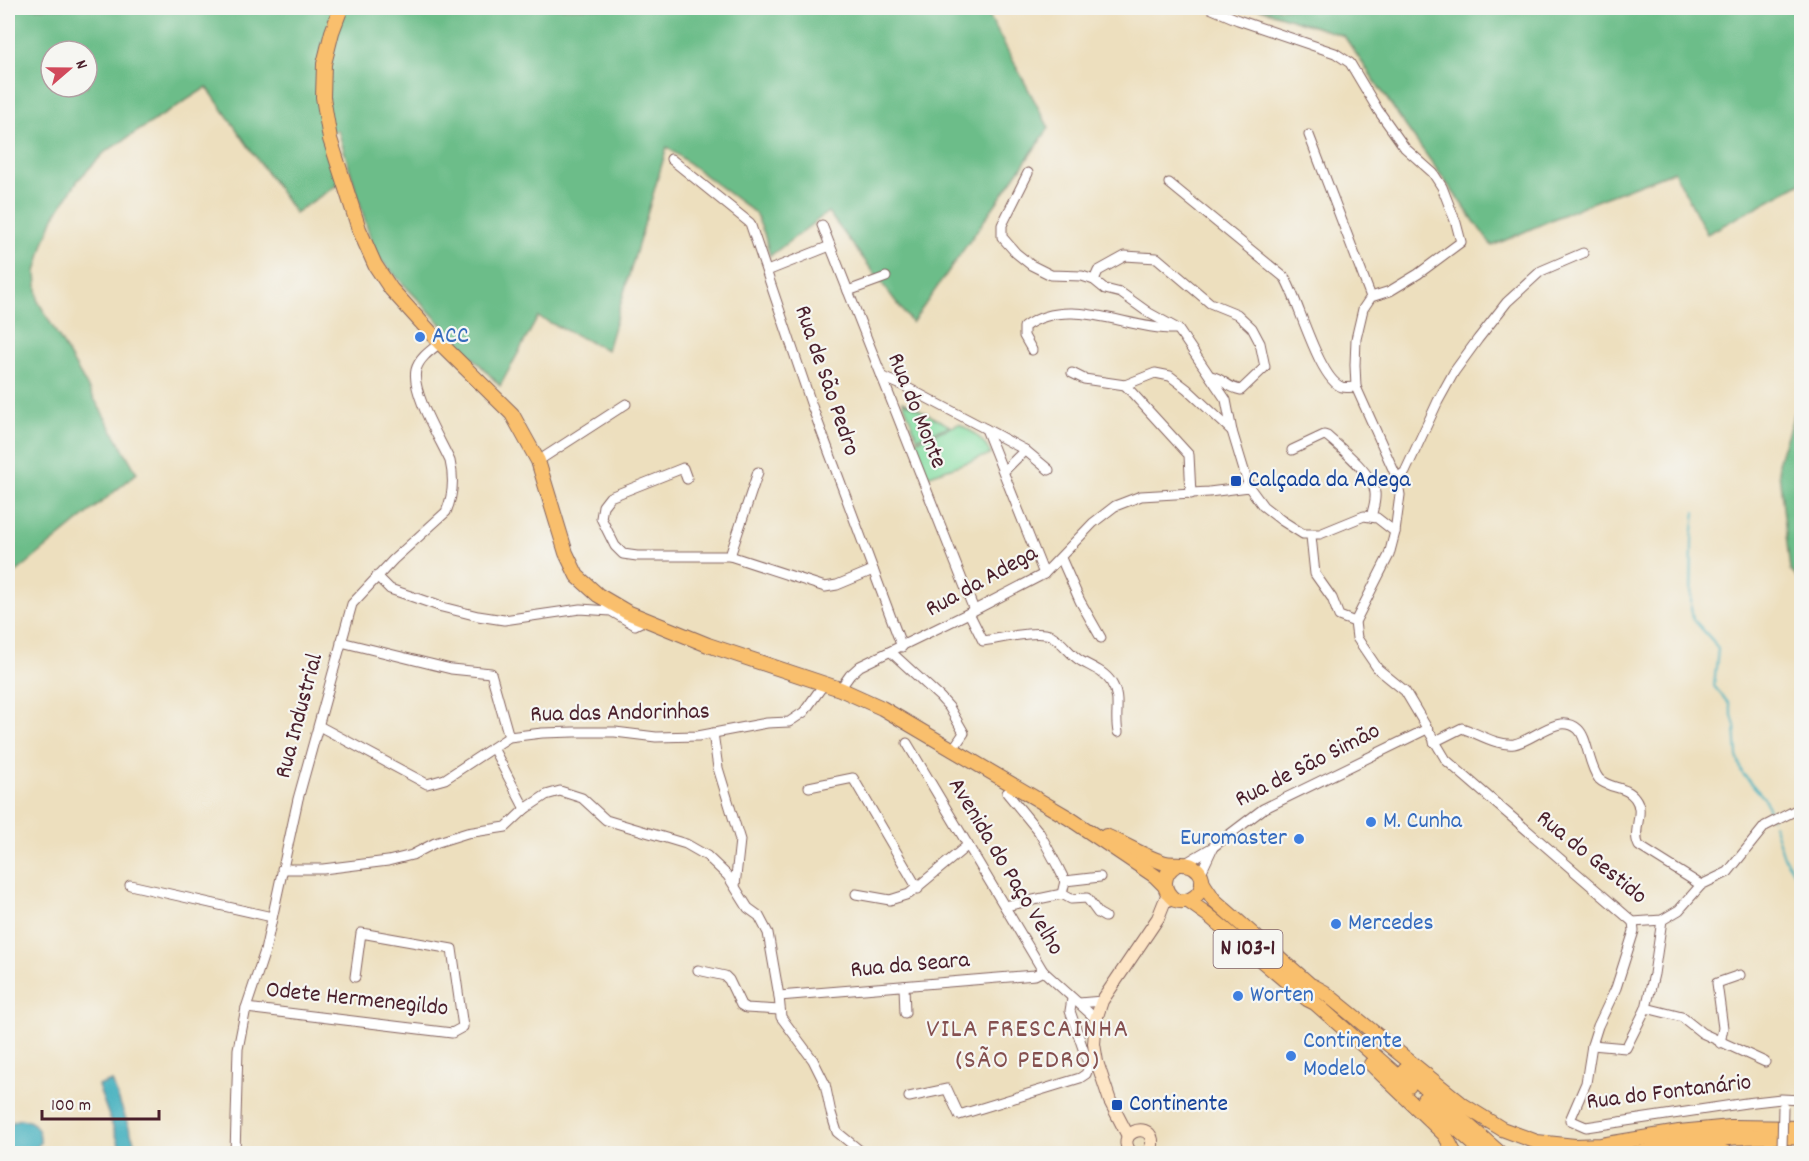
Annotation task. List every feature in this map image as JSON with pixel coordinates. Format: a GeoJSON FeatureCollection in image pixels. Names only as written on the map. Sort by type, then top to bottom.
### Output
{"type":"FeatureCollection","features":[{"type":"Feature","properties":{"kind":"main road"},"geometry":{"type":"LineString","coordinates":[[341,8],[324,64],[323,97],[330,139],[359,229],[375,265],[391,289],[440,343],[512,414],[538,461],[566,553],[577,576],[598,595],[645,620],[708,645],[840,689],[882,708],[1069,818],[1155,876],[1175,900],[1184,901]]}},
{"type":"Feature","properties":{"kind":"main road"},"geometry":{"type":"LineString","coordinates":[[1069,818],[1162,863],[1194,867],[1201,878],[1199,894],[1158,918]]}},
{"type":"Feature","properties":{"kind":"main road"},"geometry":{"type":"LineString","coordinates":[[1147,1154],[1151,1148],[1152,1139],[1147,1132],[1133,1133],[1117,1117],[1097,1062],[1094,1044],[1096,1019],[1102,1001],[1158,918],[1166,890],[1167,874],[1180,865]]}},
{"type":"Feature","properties":{"kind":"main road","name":"N 103-1"},"geometry":{"type":"LineString","coordinates":[[1201,878],[1214,900],[1310,992]]}},
{"type":"Feature","properties":{"kind":"main road","name":"N 103-1"},"geometry":{"type":"LineString","coordinates":[[1184,901],[1208,915],[1310,992]]}},
{"type":"Feature","properties":{"kind":"main road"},"geometry":{"type":"LineString","coordinates":[[1310,992],[1324,992],[1463,1105],[1502,1129],[1537,1142],[1575,1146],[1601,1145],[1731,1127],[1802,1128]]}},
{"type":"Feature","properties":{"kind":"main road"},"geometry":{"type":"LineString","coordinates":[[1310,992],[1311,1006],[1444,1135],[1455,1154]]}},
{"type":"Feature","properties":{"kind":"main road"},"geometry":{"type":"LineString","coordinates":[[1310,992],[1315,1003],[1485,1154]]}},
{"type":"Feature","properties":{"kind":"main road"},"geometry":{"type":"LineString","coordinates":[[1310,992],[1320,996],[1501,1154]]}},
{"type":"Feature","properties":{"kind":"main road"},"geometry":{"type":"LineString","coordinates":[[1606,1154],[1687,1132]]}},
{"type":"Feature","properties":{"kind":"main road"},"geometry":{"type":"LineString","coordinates":[[1132,1154],[1127,1147],[1133,1133]]}},
{"type":"Feature","properties":{"kind":"main road"},"geometry":{"type":"LineString","coordinates":[[1635,1154],[1675,1144],[1731,1137],[1802,1138]]}},
{"type":"Feature","properties":{"kind":"main road"},"geometry":{"type":"LineString","coordinates":[[1675,1144],[1686,1148],[1710,1147],[1729,1154]]}},
{"type":"Feature","properties":{"kind":"street"},"geometry":{"type":"LineString","coordinates":[[1210,8],[1238,20],[1335,53],[1350,63],[1371,100],[1405,148],[1433,173],[1442,187],[1461,242],[1418,274],[1390,291],[1371,297],[1363,309],[1356,339],[1354,365],[1356,387],[1397,478],[1400,495],[1389,555],[1355,622],[1339,616],[1332,598],[1319,582],[1315,574],[1311,536]]}},
{"type":"Feature","properties":{"kind":"street"},"geometry":{"type":"LineString","coordinates":[[1309,135],[1371,297]]}},
{"type":"Feature","properties":{"kind":"street","name":"Rua de São Pedro"},"geometry":{"type":"LineString","coordinates":[[671,159],[750,223],[813,409],[902,647]]}},
{"type":"Feature","properties":{"kind":"street"},"geometry":{"type":"LineString","coordinates":[[1028,172],[1002,225],[1002,237],[1031,265],[1051,275],[1082,276],[1094,280],[1105,289],[1120,293],[1149,314],[1178,329],[1226,400],[1232,431],[1249,486],[1263,506],[1303,534],[1311,536],[1364,516],[1377,518],[1395,532]]}},
{"type":"Feature","properties":{"kind":"street"},"geometry":{"type":"LineString","coordinates":[[1169,183],[1285,278],[1303,323],[1330,378],[1341,387],[1356,387]]}},
{"type":"Feature","properties":{"kind":"street","name":"Rua do Monte"},"geometry":{"type":"LineString","coordinates":[[822,225],[983,641],[1040,633],[1052,636],[1078,659],[1103,673],[1112,682],[1119,705],[1116,725],[1118,732]]}},
{"type":"Feature","properties":{"kind":"street"},"geometry":{"type":"LineString","coordinates":[[767,271],[830,246]]}},
{"type":"Feature","properties":{"kind":"street"},"geometry":{"type":"LineString","coordinates":[[1397,478],[1405,472],[1454,372],[1508,302],[1541,272],[1583,252]]}},
{"type":"Feature","properties":{"kind":"street"},"geometry":{"type":"LineString","coordinates":[[1094,280],[1098,271],[1125,256],[1157,258],[1210,303],[1237,314],[1252,328],[1260,343],[1265,367],[1240,390],[1229,388],[1220,378],[1210,376]]}},
{"type":"Feature","properties":{"kind":"street"},"geometry":{"type":"LineString","coordinates":[[848,291],[885,277]]}},
{"type":"Feature","properties":{"kind":"street"},"geometry":{"type":"LineString","coordinates":[[1032,350],[1024,336],[1024,327],[1035,318],[1064,312],[1113,317],[1160,329],[1178,329]]}},
{"type":"Feature","properties":{"kind":"street","name":"Rua Industrial"},"geometry":{"type":"LineString","coordinates":[[234,1154],[238,1049],[246,1008],[265,951],[298,799],[352,604],[377,576],[446,512],[449,506],[453,472],[416,384],[417,368],[427,352],[440,343]]}},
{"type":"Feature","properties":{"kind":"street"},"geometry":{"type":"LineString","coordinates":[[1072,373],[1084,379],[1125,385],[1155,374],[1170,376],[1232,431]]}},
{"type":"Feature","properties":{"kind":"street"},"geometry":{"type":"LineString","coordinates":[[882,377],[904,386],[1025,450],[1049,470]]}},
{"type":"Feature","properties":{"kind":"street"},"geometry":{"type":"LineString","coordinates":[[1125,385],[1189,455],[1191,494]]}},
{"type":"Feature","properties":{"kind":"street"},"geometry":{"type":"LineString","coordinates":[[538,461],[626,404]]}},
{"type":"Feature","properties":{"kind":"street"},"geometry":{"type":"LineString","coordinates":[[986,429],[1044,574]]}},
{"type":"Feature","properties":{"kind":"street"},"geometry":{"type":"LineString","coordinates":[[1292,450],[1323,435],[1355,459],[1374,488],[1375,501],[1371,517]]}},
{"type":"Feature","properties":{"kind":"street"},"geometry":{"type":"LineString","coordinates":[[1004,471],[1025,450]]}},
{"type":"Feature","properties":{"kind":"street"},"geometry":{"type":"LineString","coordinates":[[687,479],[683,468],[610,496],[603,506],[601,518],[615,546],[623,554],[730,556],[825,587],[837,585],[873,570]]}},
{"type":"Feature","properties":{"kind":"street"},"geometry":{"type":"LineString","coordinates":[[730,556],[758,472]]}},
{"type":"Feature","properties":{"kind":"street","name":"Rua da Adega"},"geometry":{"type":"LineString","coordinates":[[840,689],[849,675],[860,666],[1044,574],[1093,523],[1115,506],[1141,496],[1191,494],[1249,486]]}},
{"type":"Feature","properties":{"kind":"street"},"geometry":{"type":"LineString","coordinates":[[1061,558],[1080,601],[1101,638]]}},
{"type":"Feature","properties":{"kind":"street"},"geometry":{"type":"LineString","coordinates":[[377,576],[390,590],[478,616],[504,620],[580,609],[611,611],[635,625],[645,620]]}},
{"type":"Feature","properties":{"kind":"street","name":"Rua do Gestido"},"geometry":{"type":"LineString","coordinates":[[1355,622],[1357,638],[1362,646],[1378,669],[1405,691],[1446,760],[1633,922],[1662,920],[1679,910],[1701,885],[1728,872],[1765,826],[1802,807]]}},
{"type":"Feature","properties":{"kind":"street"},"geometry":{"type":"LineString","coordinates":[[341,642],[451,669],[491,673],[509,737]]}},
{"type":"Feature","properties":{"kind":"street"},"geometry":{"type":"LineString","coordinates":[[891,652],[949,707],[964,733],[953,749]]}},
{"type":"Feature","properties":{"kind":"street","name":"Rua das Andorinhas"},"geometry":{"type":"LineString","coordinates":[[319,726],[427,784],[446,779],[509,737],[575,732],[615,732],[656,737],[699,736],[767,723],[789,722],[804,712],[824,684]]}},
{"type":"Feature","properties":{"kind":"street"},"geometry":{"type":"LineString","coordinates":[[1434,742],[1462,728],[1498,741],[1514,744],[1560,724],[1569,724],[1578,729],[1583,737],[1588,757],[1599,778],[1607,785],[1628,792],[1635,798],[1640,810],[1636,840],[1639,846],[1701,885]]}},
{"type":"Feature","properties":{"kind":"street","name":"Rua de São Simão"},"geometry":{"type":"LineString","coordinates":[[1180,865],[1213,847],[1263,809],[1427,729]]}},
{"type":"Feature","properties":{"kind":"street"},"geometry":{"type":"LineString","coordinates":[[713,733],[718,768],[740,840],[735,888]]}},
{"type":"Feature","properties":{"kind":"street","name":"Avenida do Paço Velho"},"geometry":{"type":"LineString","coordinates":[[907,743],[1043,971],[1096,1019]]}},
{"type":"Feature","properties":{"kind":"street"},"geometry":{"type":"LineString","coordinates":[[493,748],[525,809]]}},
{"type":"Feature","properties":{"kind":"street"},"geometry":{"type":"LineString","coordinates":[[809,787],[853,778],[918,889]]}},
{"type":"Feature","properties":{"kind":"street"},"geometry":{"type":"LineString","coordinates":[[282,869],[323,869],[388,861],[412,855],[435,843],[467,833],[506,826],[525,809],[546,795],[560,790],[582,798],[606,820],[686,844],[707,856],[728,876],[748,908],[759,916],[768,933],[781,1017],[813,1060],[825,1084],[837,1132],[864,1154]]}},
{"type":"Feature","properties":{"kind":"street"},"geometry":{"type":"LineString","coordinates":[[1007,793],[1039,832],[1065,881],[1062,894]]}},
{"type":"Feature","properties":{"kind":"street"},"geometry":{"type":"LineString","coordinates":[[856,894],[890,900],[909,894],[918,889],[968,845]]}},
{"type":"Feature","properties":{"kind":"street","name":"Rua de São Simão"},"geometry":{"type":"LineString","coordinates":[[1201,878],[1213,847]]}},
{"type":"Feature","properties":{"kind":"street"},"geometry":{"type":"LineString","coordinates":[[1065,881],[1100,877]]}},
{"type":"Feature","properties":{"kind":"street"},"geometry":{"type":"LineString","coordinates":[[130,885],[272,917]]}},
{"type":"Feature","properties":{"kind":"street"},"geometry":{"type":"LineString","coordinates":[[1005,906],[1062,894],[1071,899],[1087,897],[1098,913],[1105,917]]}},
{"type":"Feature","properties":{"kind":"street"},"geometry":{"type":"LineString","coordinates":[[1592,1045],[1626,1048],[1647,1008],[1662,920]]}},
{"type":"Feature","properties":{"kind":"street","name":"Rua do Fontanário"},"geometry":{"type":"LineString","coordinates":[[1633,922],[1634,931],[1616,988],[1598,1026],[1592,1045],[1586,1083],[1570,1120],[1586,1127],[1746,1103],[1782,1103],[1802,1100]]}},
{"type":"Feature","properties":{"kind":"street","name":"Odete Hermenegildo"},"geometry":{"type":"LineString","coordinates":[[246,1008],[452,1033],[463,1027],[452,950],[361,933],[356,977]]}},
{"type":"Feature","properties":{"kind":"street"},"geometry":{"type":"LineString","coordinates":[[698,970],[725,976],[741,1005],[746,1008],[780,1010]]}},
{"type":"Feature","properties":{"kind":"street","name":"Rua da Seara"},"geometry":{"type":"LineString","coordinates":[[779,996],[1035,975],[1043,971]]}},
{"type":"Feature","properties":{"kind":"street"},"geometry":{"type":"LineString","coordinates":[[1720,1043],[1723,1028],[1717,982],[1740,975]]}},
{"type":"Feature","properties":{"kind":"street"},"geometry":{"type":"LineString","coordinates":[[904,986],[905,1013]]}},
{"type":"Feature","properties":{"kind":"street"},"geometry":{"type":"LineString","coordinates":[[909,1097],[947,1089],[959,1114],[1080,1078],[1086,1074],[1089,1066],[1070,1011],[1076,1001],[1102,1001]]}},
{"type":"Feature","properties":{"kind":"street"},"geometry":{"type":"LineString","coordinates":[[1647,1008],[1682,1017],[1702,1033],[1720,1043],[1765,1062]]}},
{"type":"Feature","properties":{"kind":"street"},"geometry":{"type":"LineString","coordinates":[[1782,1103],[1782,1151]]}},
{"type":"Feature","properties":{"kind":"green space"},"geometry":{"type":"Polygon","coordinates":[[[8,8],[985,8],[1049,128],[912,323],[828,212],[770,256],[764,233],[755,213],[667,147],[607,350],[538,317],[500,386],[375,254],[338,130],[324,133],[339,184],[295,213],[207,87],[105,152],[78,180],[54,217],[36,272],[38,301],[137,473],[8,579],[8,8]]]}},
{"type":"Feature","properties":{"kind":"green space"},"geometry":{"type":"Polygon","coordinates":[[[1257,8],[1801,8],[1801,183],[1707,234],[1674,171],[1583,206],[1492,246],[1344,36],[1257,8]]]}},
{"type":"Feature","properties":{"kind":"green space"},"geometry":{"type":"Polygon","coordinates":[[[1801,393],[1801,582],[1790,570],[1778,463],[1801,393]]]}},
{"type":"Feature","properties":{"kind":"green space"},"geometry":{"type":"Polygon","coordinates":[[[903,401],[907,403],[950,426],[917,438],[903,401]]]}},
{"type":"Feature","properties":{"kind":"green space"},"geometry":{"type":"Polygon","coordinates":[[[959,424],[978,436],[991,454],[927,476],[913,442],[959,424]]]}},
{"type":"Feature","properties":{"kind":"water"},"geometry":{"type":"Polygon","coordinates":[[[112,1081],[135,1144],[121,1149],[98,1086],[112,1081]]]}},
{"type":"Feature","properties":{"kind":"water"},"geometry":{"type":"Polygon","coordinates":[[[20,1119],[33,1123],[39,1133],[40,1143],[32,1153],[13,1153],[8,1149],[8,1127],[20,1119]]]}},
{"type":"Feature","properties":{"kind":"waterway"},"geometry":{"type":"LineString","coordinates":[[1695,512],[1692,541],[1691,607],[1693,619],[1718,649],[1714,686],[1729,704],[1735,726],[1737,756],[1742,773],[1765,799],[1771,818]]}},
{"type":"Feature","properties":{"kind":"waterway"},"geometry":{"type":"LineString","coordinates":[[1773,824],[1784,857],[1802,886]]}},
{"type":"Feature","properties":{"kind":"place","name":"ACC"},"geometry":{"type":"Point","coordinates":[420,337]}},
{"type":"Feature","properties":{"kind":"place","name":"Calçada da Adega"},"geometry":{"type":"Point","coordinates":[1236,481]}},
{"type":"Feature","properties":{"kind":"place","name":"M. Cunha"},"geometry":{"type":"Point","coordinates":[1371,822]}},
{"type":"Feature","properties":{"kind":"place","name":"Euromaster"},"geometry":{"type":"Point","coordinates":[1299,839]}},
{"type":"Feature","properties":{"kind":"place","name":"Mercedes"},"geometry":{"type":"Point","coordinates":[1336,924]}},
{"type":"Feature","properties":{"kind":"place","name":"Worten"},"geometry":{"type":"Point","coordinates":[1238,996]}},
{"type":"Feature","properties":{"kind":"place","name":"Continente Modelo"},"geometry":{"type":"Point","coordinates":[1291,1056]}},
{"type":"Feature","properties":{"kind":"place","name":"Continente"},"geometry":{"type":"Point","coordinates":[1117,1105]}},
{"type":"Feature","properties":{"kind":"district","name":"VILA FRESCAINHA (SÃO PEDRO)"},"geometry":{"type":"Point","coordinates":[1028,1046]}}]}
